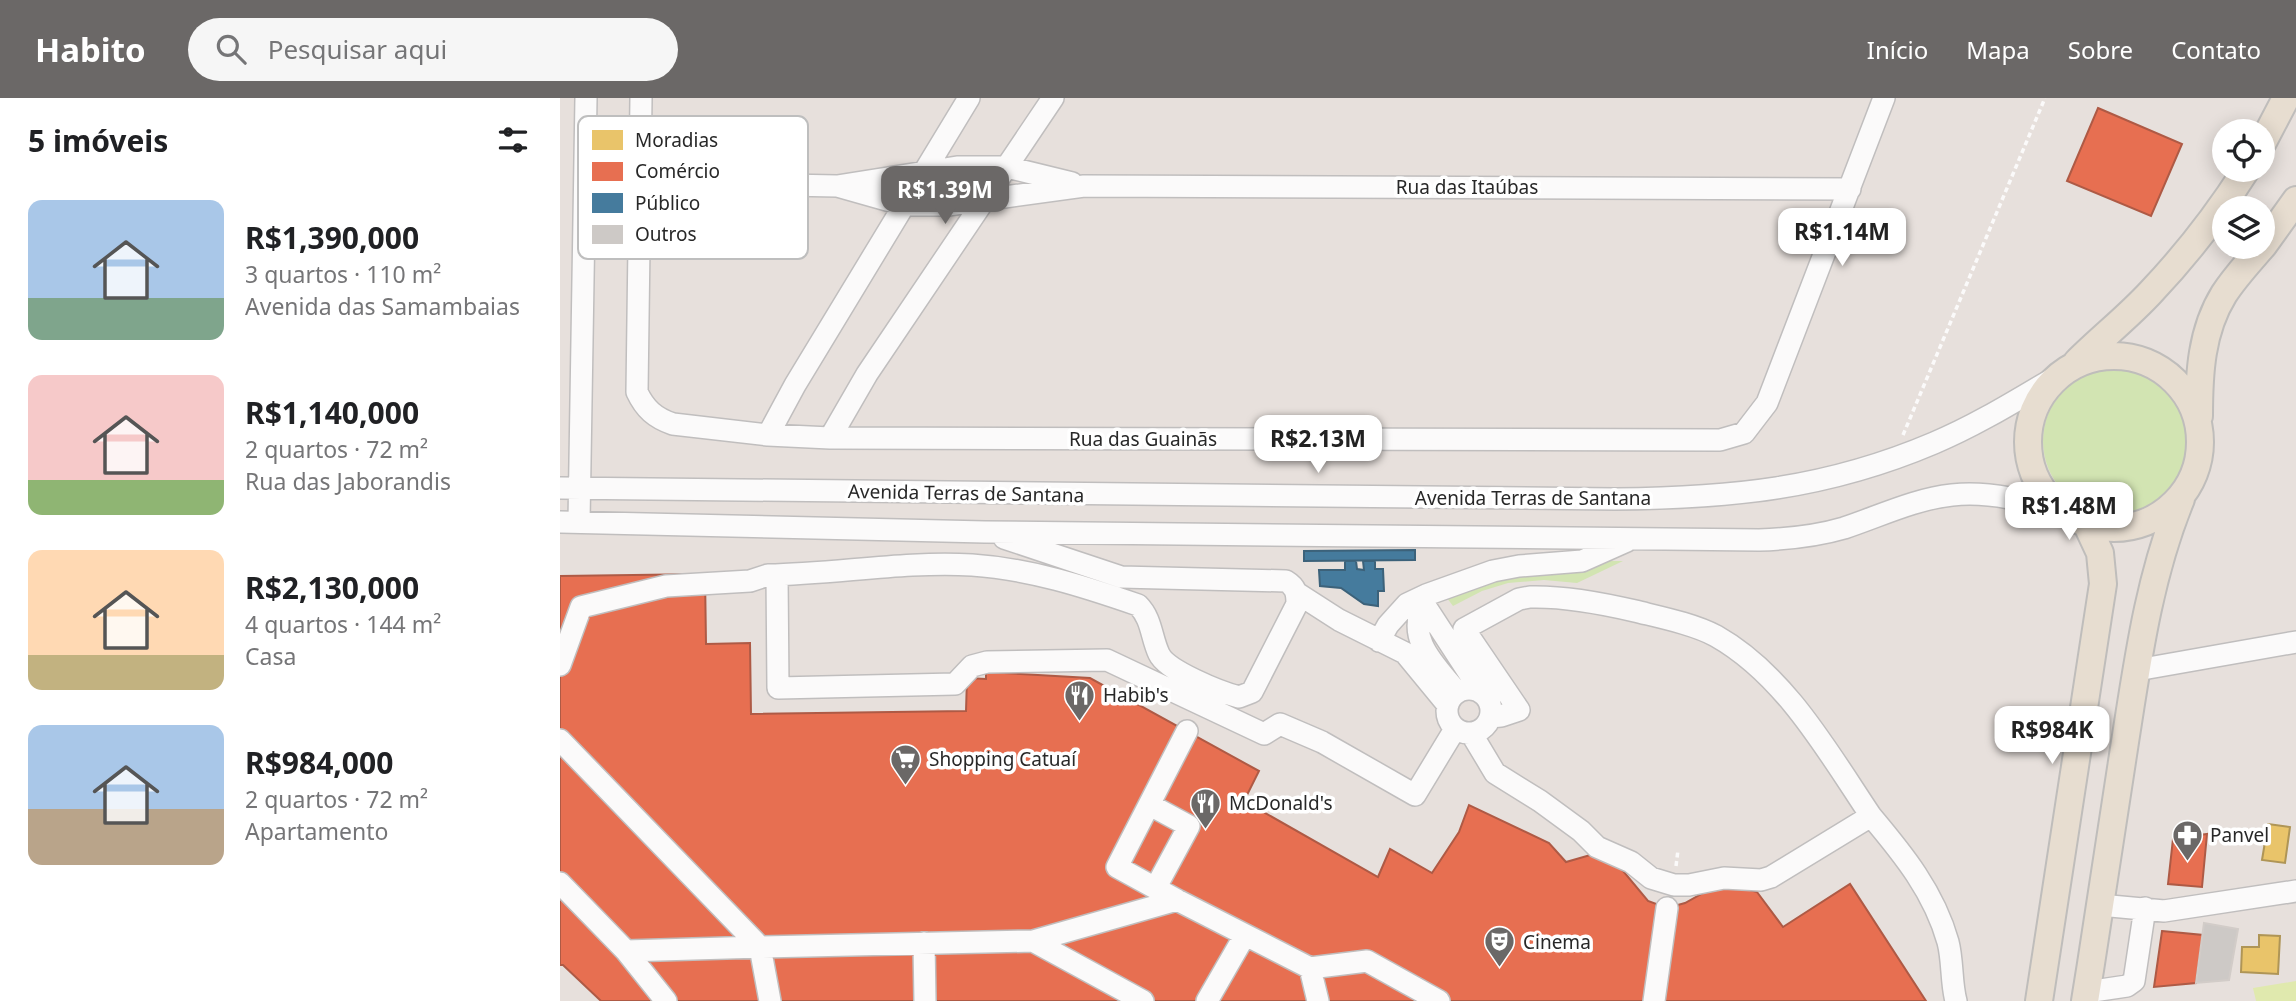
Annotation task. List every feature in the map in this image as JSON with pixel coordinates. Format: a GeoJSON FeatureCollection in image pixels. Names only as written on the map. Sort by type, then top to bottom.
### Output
{"type":"FeatureCollection","features":[{"type":"Feature","properties":{"kind":"main road"},"geometry":{"type":"LineString","coordinates":[[2275,119],[2286,98]]}},
{"type":"Feature","properties":{"kind":"main road"},"geometry":{"type":"LineString","coordinates":[[2182,496],[2158,517],[2142,524],[2110,528],[2075,517],[2051,501],[2033,473],[2027,442],[2029,426],[2037,404],[2050,384],[2149,294],[2186,253],[2238,182]]}},
{"type":"Feature","properties":{"kind":"main road"},"geometry":{"type":"LineString","coordinates":[[2275,228],[2296,200]]}},
{"type":"Feature","properties":{"kind":"main road"},"geometry":{"type":"LineString","coordinates":[[2086,996],[2151,589],[2164,540],[2197,468],[2201,445],[2200,364],[2213,318],[2224,295],[2252,259]]}},
{"type":"Feature","properties":{"kind":"main road"},"geometry":{"type":"LineString","coordinates":[[2068,369],[2104,356],[2136,358],[2150,363],[2176,381],[2190,400],[2199,422]]}},
{"type":"Feature","properties":{"kind":"main road"},"geometry":{"type":"LineString","coordinates":[[2039,1001],[2103,584],[2100,553],[2075,517]]}},
{"type":"Feature","properties":{"kind":"street"},"geometry":{"type":"LineString","coordinates":[[585,116],[586,98]]}},
{"type":"Feature","properties":{"kind":"street"},"geometry":{"type":"LineString","coordinates":[[641,98],[641,116]]}},
{"type":"Feature","properties":{"kind":"street"},"geometry":{"type":"LineString","coordinates":[[768,435],[794,385],[969,98]]}},
{"type":"Feature","properties":{"kind":"street"},"geometry":{"type":"LineString","coordinates":[[830,438],[867,374],[1053,98]]}},
{"type":"Feature","properties":{"kind":"street"},"geometry":{"type":"LineString","coordinates":[[1850,189],[1884,98]]}},
{"type":"Feature","properties":{"kind":"street","name":"Rua das Itaúbas"},"geometry":{"type":"LineString","coordinates":[[808,185],[837,186],[957,167],[1007,167],[1084,186]]}},
{"type":"Feature","properties":{"kind":"street","name":"Rua das Itaúbas"},"geometry":{"type":"LineString","coordinates":[[837,186],[904,205],[948,205],[1084,186],[1850,189]]}},
{"type":"Feature","properties":{"kind":"street","name":"Rua das Guainãs"},"geometry":{"type":"LineString","coordinates":[[639,259],[637,392],[650,412],[673,424],[768,435],[830,438],[1720,440],[1744,433],[1767,403],[1850,189]]}},
{"type":"Feature","properties":{"kind":"street"},"geometry":{"type":"LineString","coordinates":[[569,522],[579,259]]}},
{"type":"Feature","properties":{"kind":"street","name":"Avenida Terras de Santana"},"geometry":{"type":"LineString","coordinates":[[570,488],[1686,498],[1736,495],[1811,482],[1892,460],[1963,429],[2068,369]]}},
{"type":"Feature","properties":{"kind":"street","name":"Avenida Terras de Santana"},"geometry":{"type":"LineString","coordinates":[[569,522],[985,532],[1790,539],[1842,528],[1927,499],[1952,495],[1997,495],[2075,517]]}},
{"type":"Feature","properties":{"kind":"street"},"geometry":{"type":"LineString","coordinates":[[985,532],[1121,577],[1286,581],[1293,585],[1297,593],[1339,620],[1410,658],[1452,698]]}},
{"type":"Feature","properties":{"kind":"street"},"geometry":{"type":"LineString","coordinates":[[1379,641],[1388,625],[1408,604],[1425,600],[1493,571],[1529,564],[1582,561],[1633,538]]}},
{"type":"Feature","properties":{"kind":"street"},"geometry":{"type":"LineString","coordinates":[[560,665],[581,607],[666,586],[920,565],[971,565],[1060,579],[1138,605],[1145,611],[1160,657],[1171,667],[1234,696],[1244,696],[1252,692],[1294,611],[1297,593]]}},
{"type":"Feature","properties":{"kind":"street"},"geometry":{"type":"LineString","coordinates":[[777,575],[778,688],[956,684],[972,666],[987,662],[1107,660],[1272,729],[1322,743],[1415,795],[1463,731],[1483,728],[1490,717],[1489,704],[1425,600]]}},
{"type":"Feature","properties":{"kind":"street"},"geometry":{"type":"LineString","coordinates":[[1490,717],[1519,710],[1464,629],[1519,598],[1605,604],[1662,618],[1714,635],[1755,663],[1787,697],[1871,816],[1908,860],[1933,903],[1947,940],[1956,1001]]}},
{"type":"Feature","properties":{"kind":"street"},"geometry":{"type":"LineString","coordinates":[[1425,600],[1417,617],[1417,633],[1452,698]]}},
{"type":"Feature","properties":{"kind":"street"},"geometry":{"type":"LineString","coordinates":[[2137,670],[2296,642]]}},
{"type":"Feature","properties":{"kind":"street"},"geometry":{"type":"LineString","coordinates":[[1482,693],[1469,689],[1452,698],[1447,715],[1463,731],[1494,774],[1540,801],[1581,831],[1597,847],[1631,862],[1661,883],[1689,885],[1724,878],[1761,880],[1771,877],[1871,816]]}},
{"type":"Feature","properties":{"kind":"street"},"geometry":{"type":"LineString","coordinates":[[1252,692],[1272,729]]}},
{"type":"Feature","properties":{"kind":"street"},"geometry":{"type":"LineString","coordinates":[[1187,731],[1117,867],[1310,968],[1367,961],[1439,1001]]}},
{"type":"Feature","properties":{"kind":"street"},"geometry":{"type":"LineString","coordinates":[[560,740],[761,947],[770,1001]]}},
{"type":"Feature","properties":{"kind":"street"},"geometry":{"type":"LineString","coordinates":[[1150,806],[1189,826],[1156,887]]}},
{"type":"Feature","properties":{"kind":"street"},"geometry":{"type":"LineString","coordinates":[[560,883],[625,951],[666,1001]]}},
{"type":"Feature","properties":{"kind":"street"},"geometry":{"type":"LineString","coordinates":[[2100,905],[2164,911],[2296,891]]}},
{"type":"Feature","properties":{"kind":"street"},"geometry":{"type":"LineString","coordinates":[[625,951],[1033,941],[1177,900]]}},
{"type":"Feature","properties":{"kind":"street"},"geometry":{"type":"LineString","coordinates":[[1654,1001],[1667,908]]}},
{"type":"Feature","properties":{"kind":"street"},"geometry":{"type":"LineString","coordinates":[[2086,996],[2127,986],[2134,981],[2145,908]]}},
{"type":"Feature","properties":{"kind":"street"},"geometry":{"type":"LineString","coordinates":[[1207,1001],[1245,935]]}},
{"type":"Feature","properties":{"kind":"street"},"geometry":{"type":"LineString","coordinates":[[1033,941],[1143,1001]]}},
{"type":"Feature","properties":{"kind":"street"},"geometry":{"type":"LineString","coordinates":[[925,943],[925,1001]]}},
{"type":"Feature","properties":{"kind":"street"},"geometry":{"type":"LineString","coordinates":[[1310,968],[1318,1001]]}},
{"type":"Feature","properties":{"kind":"path"},"geometry":{"type":"LineString","coordinates":[[1892,460],[2045,98]]}},
{"type":"Feature","properties":{"kind":"green space"},"geometry":{"type":"Polygon","coordinates":[[[2116,368],[2144,374],[2168,389],[2183,413],[2189,441],[2183,469],[2168,493],[2144,508],[2116,514],[2088,508],[2064,493],[2049,469],[2043,441],[2049,413],[2064,389],[2088,374],[2116,368]]]}},
{"type":"Feature","properties":{"kind":"green space"},"geometry":{"type":"Polygon","coordinates":[[[1602,561],[1623,561],[1577,583],[1544,580],[1508,583],[1482,591],[1453,606],[1447,598],[1486,582],[1602,561]]]}},
{"type":"Feature","properties":{"kind":"green space"},"geometry":{"type":"Polygon","coordinates":[[[2296,981],[2296,1001],[2256,1001],[2253,988],[2296,981]]]}},
{"type":"Feature","properties":{"kind":"building: Moradias"},"geometry":{"type":"Polygon","coordinates":[[[2268,824],[2290,827],[2285,863],[2262,860],[2268,824]]]}},
{"type":"Feature","properties":{"kind":"building: Moradias"},"geometry":{"type":"Polygon","coordinates":[[[2259,935],[2280,936],[2278,974],[2241,972],[2242,947],[2259,947],[2259,935]]]}},
{"type":"Feature","properties":{"kind":"building: Comércio"},"geometry":{"type":"Polygon","coordinates":[[[2098,108],[2182,144],[2151,216],[2067,181],[2098,108]]]}},
{"type":"Feature","properties":{"kind":"building: Comércio","name":"Shopping Catuaí"},"geometry":{"type":"Polygon","coordinates":[[[705,574],[706,644],[750,643],[751,714],[966,711],[967,678],[986,679],[986,672],[1090,678],[1259,771],[1244,801],[1378,877],[1390,849],[1432,873],[1459,832],[1469,805],[1549,843],[1566,862],[1597,853],[1619,866],[1648,901],[1667,908],[1685,903],[1712,888],[1746,889],[1757,892],[1783,927],[1850,884],[1926,1001],[601,1001],[560,965],[560,576],[705,574]]]}},
{"type":"Feature","properties":{"kind":"building: Comércio"},"geometry":{"type":"Polygon","coordinates":[[[2207,834],[2202,887],[2168,884],[2173,839],[2207,834]]]}},
{"type":"Feature","properties":{"kind":"building: Comércio"},"geometry":{"type":"Polygon","coordinates":[[[2162,931],[2203,935],[2196,983],[2154,987],[2162,931]]]}},
{"type":"Feature","properties":{"kind":"building: Público"},"geometry":{"type":"Polygon","coordinates":[[[1415,550],[1415,560],[1304,561],[1304,551],[1415,550]]]}},
{"type":"Feature","properties":{"kind":"building: Público"},"geometry":{"type":"Polygon","coordinates":[[[1345,561],[1356,561],[1357,569],[1364,570],[1363,561],[1375,561],[1375,569],[1383,569],[1384,591],[1378,591],[1378,606],[1364,604],[1341,588],[1320,586],[1319,570],[1345,570],[1345,561]]]}},
{"type":"Feature","properties":{"kind":"building: Outros"},"geometry":{"type":"Polygon","coordinates":[[[2204,923],[2238,929],[2229,980],[2196,983],[2204,923]]]}},
{"type":"Feature","properties":{"kind":"place","name":"Habib's"},"geometry":{"type":"Point","coordinates":[1080,722]}},
{"type":"Feature","properties":{"kind":"place","name":"Shopping Catuaí"},"geometry":{"type":"Point","coordinates":[906,786]}},
{"type":"Feature","properties":{"kind":"place","name":"McDonald's"},"geometry":{"type":"Point","coordinates":[1206,830]}},
{"type":"Feature","properties":{"kind":"place","name":"Panvel"},"geometry":{"type":"Point","coordinates":[2187,862]}},
{"type":"Feature","properties":{"kind":"place","name":"Cinema"},"geometry":{"type":"Point","coordinates":[1500,969]}}]}
